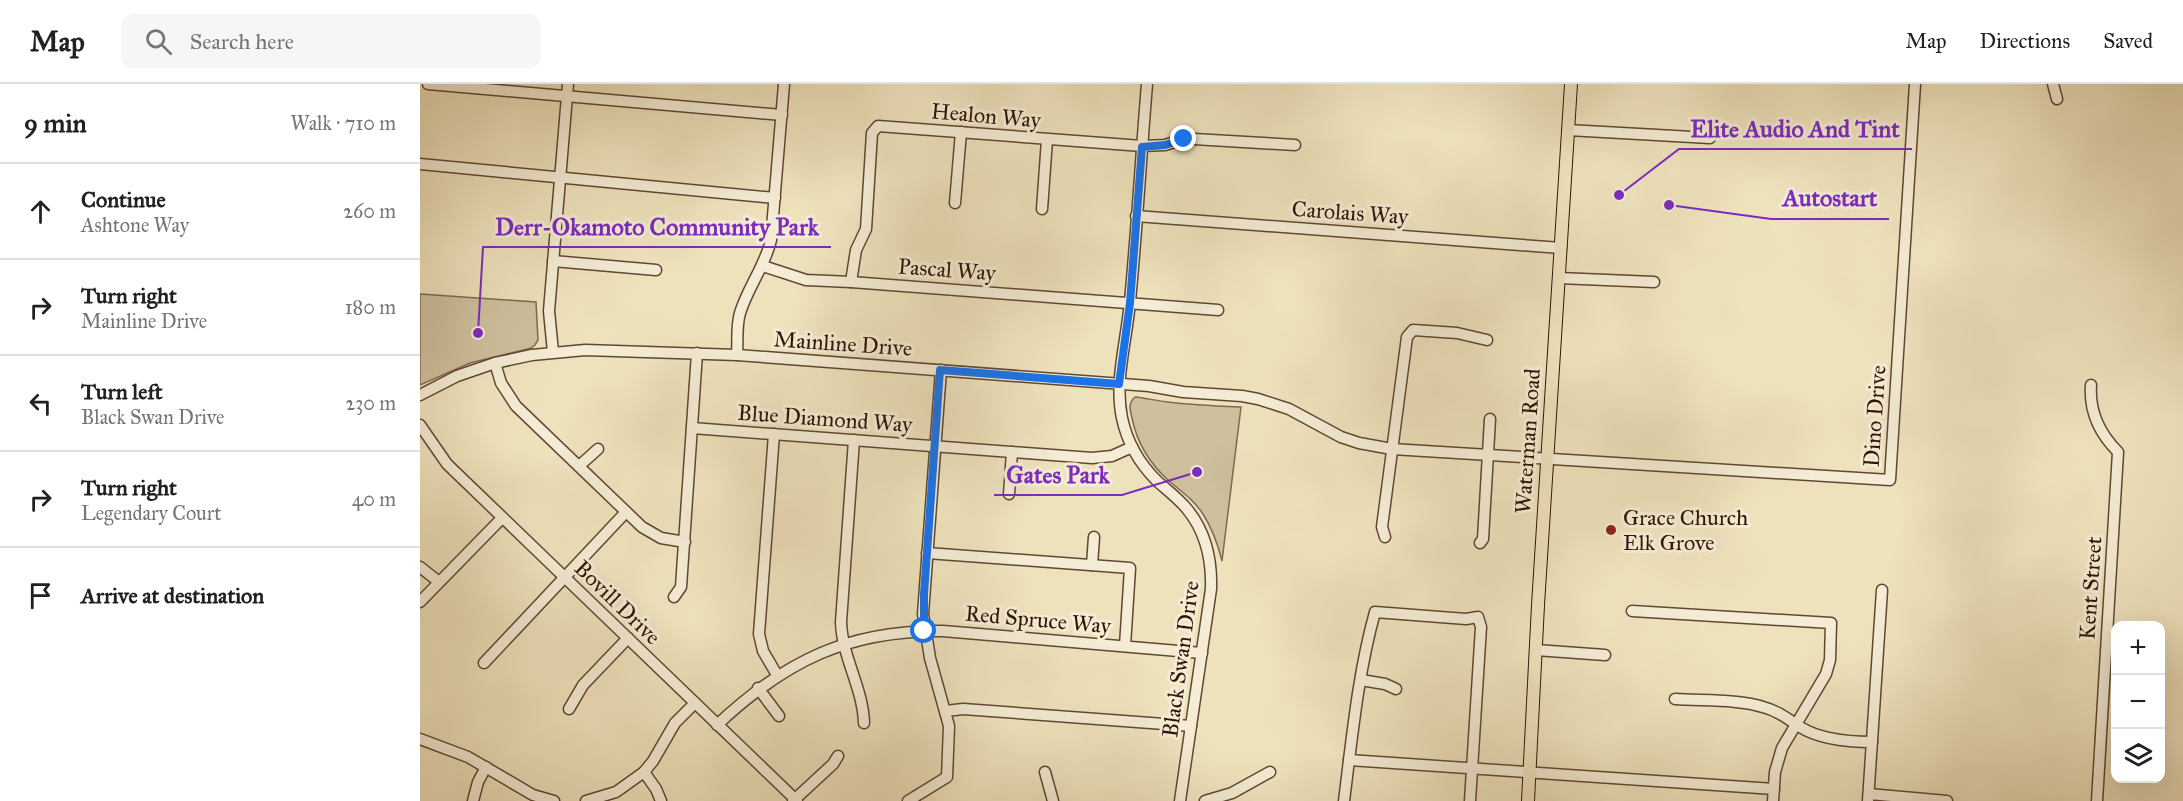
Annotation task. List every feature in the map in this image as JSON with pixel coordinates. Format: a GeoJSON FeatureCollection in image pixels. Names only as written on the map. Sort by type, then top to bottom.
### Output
{"type":"FeatureCollection","features":[{"type":"Feature","properties":{"kind":"main road","name":"Waterman Road"},"geometry":{"type":"LineString","coordinates":[[1528,801],[1571,84]]}},
{"type":"Feature","properties":{"kind":"street"},"geometry":{"type":"LineString","coordinates":[[428,84],[782,115]]}},
{"type":"Feature","properties":{"kind":"street"},"geometry":{"type":"LineString","coordinates":[[553,352],[549,310],[568,84]]}},
{"type":"Feature","properties":{"kind":"street"},"geometry":{"type":"LineString","coordinates":[[737,355],[739,316],[752,283],[767,258],[771,240],[784,84]]}},
{"type":"Feature","properties":{"kind":"street","name":"Black Swan Drive"},"geometry":{"type":"LineString","coordinates":[[1147,84],[1130,303],[1119,384],[1123,421],[1132,447],[1146,470],[1178,499],[1193,517],[1207,546],[1210,561],[1211,582],[1180,801]]}},
{"type":"Feature","properties":{"kind":"street","name":"Dino Drive"},"geometry":{"type":"LineString","coordinates":[[1547,458],[1890,480],[1915,84]]}},
{"type":"Feature","properties":{"kind":"street"},"geometry":{"type":"LineString","coordinates":[[2053,84],[2056,99]]}},
{"type":"Feature","properties":{"kind":"street","name":"Healon Way"},"geometry":{"type":"LineString","coordinates":[[851,282],[856,250],[866,229],[872,133],[878,126],[1142,147],[1165,145],[1194,138],[1295,145]]}},
{"type":"Feature","properties":{"kind":"street"},"geometry":{"type":"LineString","coordinates":[[1568,130],[1710,138]]}},
{"type":"Feature","properties":{"kind":"street"},"geometry":{"type":"LineString","coordinates":[[955,203],[961,132]]}},
{"type":"Feature","properties":{"kind":"street"},"geometry":{"type":"LineString","coordinates":[[1042,209],[1047,140]]}},
{"type":"Feature","properties":{"kind":"street"},"geometry":{"type":"LineString","coordinates":[[420,164],[775,198]]}},
{"type":"Feature","properties":{"kind":"street","name":"Carolais Way"},"geometry":{"type":"LineString","coordinates":[[1136,216],[1561,248]]}},
{"type":"Feature","properties":{"kind":"street"},"geometry":{"type":"LineString","coordinates":[[553,261],[656,270]]}},
{"type":"Feature","properties":{"kind":"street","name":"Pascal Way"},"geometry":{"type":"LineString","coordinates":[[763,266],[806,280],[1218,310]]}},
{"type":"Feature","properties":{"kind":"street"},"geometry":{"type":"LineString","coordinates":[[1559,278],[1654,282]]}},
{"type":"Feature","properties":{"kind":"street"},"geometry":{"type":"LineString","coordinates":[[1385,537],[1382,527],[1407,337],[1413,330],[1457,333],[1486,339]]}},
{"type":"Feature","properties":{"kind":"street","name":"Mainline Drive"},"geometry":{"type":"LineString","coordinates":[[420,395],[457,376],[495,363],[553,352],[585,350],[737,355],[1119,384],[1258,399],[1289,409],[1341,437],[1359,443],[1392,449],[1547,458]]}},
{"type":"Feature","properties":{"kind":"street"},"geometry":{"type":"LineString","coordinates":[[674,597],[681,586],[697,353]]}},
{"type":"Feature","properties":{"kind":"street"},"geometry":{"type":"LineString","coordinates":[[495,363],[501,382],[516,406],[626,512],[651,533],[672,541],[684,542]]}},
{"type":"Feature","properties":{"kind":"street"},"geometry":{"type":"LineString","coordinates":[[908,801],[946,777],[949,741],[946,711],[924,631],[924,594],[940,370]]}},
{"type":"Feature","properties":{"kind":"street","name":"Kent Street"},"geometry":{"type":"LineString","coordinates":[[2091,385],[2090,397],[2094,415],[2110,444],[2118,452],[2097,801]]}},
{"type":"Feature","properties":{"kind":"street"},"geometry":{"type":"LineString","coordinates":[[1480,543],[1483,539],[1490,419]]}},
{"type":"Feature","properties":{"kind":"street","name":"Bovill Drive"},"geometry":{"type":"LineString","coordinates":[[420,425],[447,464],[795,800]]}},
{"type":"Feature","properties":{"kind":"street","name":"Blue Diamond Way"},"geometry":{"type":"LineString","coordinates":[[692,428],[1101,458],[1132,447]]}},
{"type":"Feature","properties":{"kind":"street"},"geometry":{"type":"LineString","coordinates":[[774,434],[759,634],[766,657],[777,675]]}},
{"type":"Feature","properties":{"kind":"street"},"geometry":{"type":"LineString","coordinates":[[854,440],[841,622],[844,644],[864,708],[864,723]]}},
{"type":"Feature","properties":{"kind":"street"},"geometry":{"type":"LineString","coordinates":[[579,466],[598,449]]}},
{"type":"Feature","properties":{"kind":"street"},"geometry":{"type":"LineString","coordinates":[[1009,494],[1012,452]]}},
{"type":"Feature","properties":{"kind":"street"},"geometry":{"type":"LineString","coordinates":[[484,663],[626,512]]}},
{"type":"Feature","properties":{"kind":"street"},"geometry":{"type":"LineString","coordinates":[[420,602],[502,518]]}},
{"type":"Feature","properties":{"kind":"street"},"geometry":{"type":"LineString","coordinates":[[1092,566],[1094,537]]}},
{"type":"Feature","properties":{"kind":"street"},"geometry":{"type":"LineString","coordinates":[[927,553],[1130,568],[1125,646]]}},
{"type":"Feature","properties":{"kind":"street"},"geometry":{"type":"LineString","coordinates":[[420,567],[439,582]]}},
{"type":"Feature","properties":{"kind":"street"},"geometry":{"type":"LineString","coordinates":[[1882,590],[1869,798],[1947,801]]}},
{"type":"Feature","properties":{"kind":"street"},"geometry":{"type":"LineString","coordinates":[[1632,611],[1831,623],[1830,660],[1826,674],[1779,756],[1773,801]]}},
{"type":"Feature","properties":{"kind":"street"},"geometry":{"type":"LineString","coordinates":[[1344,801],[1361,680],[1375,612],[1466,619],[1478,617],[1481,627],[1470,801]]}},
{"type":"Feature","properties":{"kind":"street","name":"Red Spruce Way"},"geometry":{"type":"LineString","coordinates":[[717,725],[758,688],[777,675],[808,658],[844,644],[878,635],[924,631],[1202,653]]}},
{"type":"Feature","properties":{"kind":"street"},"geometry":{"type":"LineString","coordinates":[[569,709],[583,685],[627,638]]}},
{"type":"Feature","properties":{"kind":"street"},"geometry":{"type":"LineString","coordinates":[[1536,650],[1605,655]]}},
{"type":"Feature","properties":{"kind":"street"},"geometry":{"type":"LineString","coordinates":[[1361,680],[1385,684],[1396,689]]}},
{"type":"Feature","properties":{"kind":"street"},"geometry":{"type":"LineString","coordinates":[[758,688],[779,716]]}},
{"type":"Feature","properties":{"kind":"street"},"geometry":{"type":"LineString","coordinates":[[1675,699],[1755,704],[1777,711],[1802,728],[1829,738],[1872,742]]}},
{"type":"Feature","properties":{"kind":"street"},"geometry":{"type":"LineString","coordinates":[[586,801],[616,792],[644,772],[675,723],[694,703]]}},
{"type":"Feature","properties":{"kind":"street"},"geometry":{"type":"LineString","coordinates":[[946,711],[963,709],[1191,726]]}},
{"type":"Feature","properties":{"kind":"street"},"geometry":{"type":"LineString","coordinates":[[420,739],[451,749],[486,767],[520,789],[554,801]]}},
{"type":"Feature","properties":{"kind":"street"},"geometry":{"type":"LineString","coordinates":[[795,800],[833,764],[838,756]]}},
{"type":"Feature","properties":{"kind":"street"},"geometry":{"type":"LineString","coordinates":[[1349,760],[1774,789]]}},
{"type":"Feature","properties":{"kind":"street"},"geometry":{"type":"LineString","coordinates":[[472,801],[486,767]]}},
{"type":"Feature","properties":{"kind":"street"},"geometry":{"type":"LineString","coordinates":[[644,772],[661,801]]}},
{"type":"Feature","properties":{"kind":"street"},"geometry":{"type":"LineString","coordinates":[[1045,772],[1053,801]]}},
{"type":"Feature","properties":{"kind":"street"},"geometry":{"type":"LineString","coordinates":[[1205,801],[1232,793],[1270,772]]}},
{"type":"Feature","properties":{"kind":"shaded area"},"geometry":{"type":"Polygon","coordinates":[[[420,294],[536,302],[538,340],[531,348],[470,363],[420,385],[420,294]]]}},
{"type":"Feature","properties":{"kind":"shaded area"},"geometry":{"type":"Polygon","coordinates":[[[1135,397],[1164,402],[1241,407],[1222,561],[1203,514],[1192,500],[1156,468],[1145,452],[1134,427],[1130,409],[1130,404],[1135,397]]]}},
{"type":"Feature","properties":{"kind":"place","name":"Elite Audio And Tint"},"geometry":{"type":"Point","coordinates":[1619,195]}},
{"type":"Feature","properties":{"kind":"place","name":"Autostart"},"geometry":{"type":"Point","coordinates":[1669,205]}},
{"type":"Feature","properties":{"kind":"place","name":"Derr-Okamoto Community Park"},"geometry":{"type":"Point","coordinates":[478,333]}},
{"type":"Feature","properties":{"kind":"place","name":"Gates Park"},"geometry":{"type":"Point","coordinates":[1197,472]}},
{"type":"Feature","properties":{"kind":"place","name":"Grace Church Elk Grove"},"geometry":{"type":"Point","coordinates":[1611,530]}},
{"type":"Feature","properties":{"kind":"route"},"geometry":{"type":"LineString","coordinates":[[924,631],[924,594],[940,370],[1119,384],[1130,303],[1142,147],[1165,145],[1184,139]]}}]}
